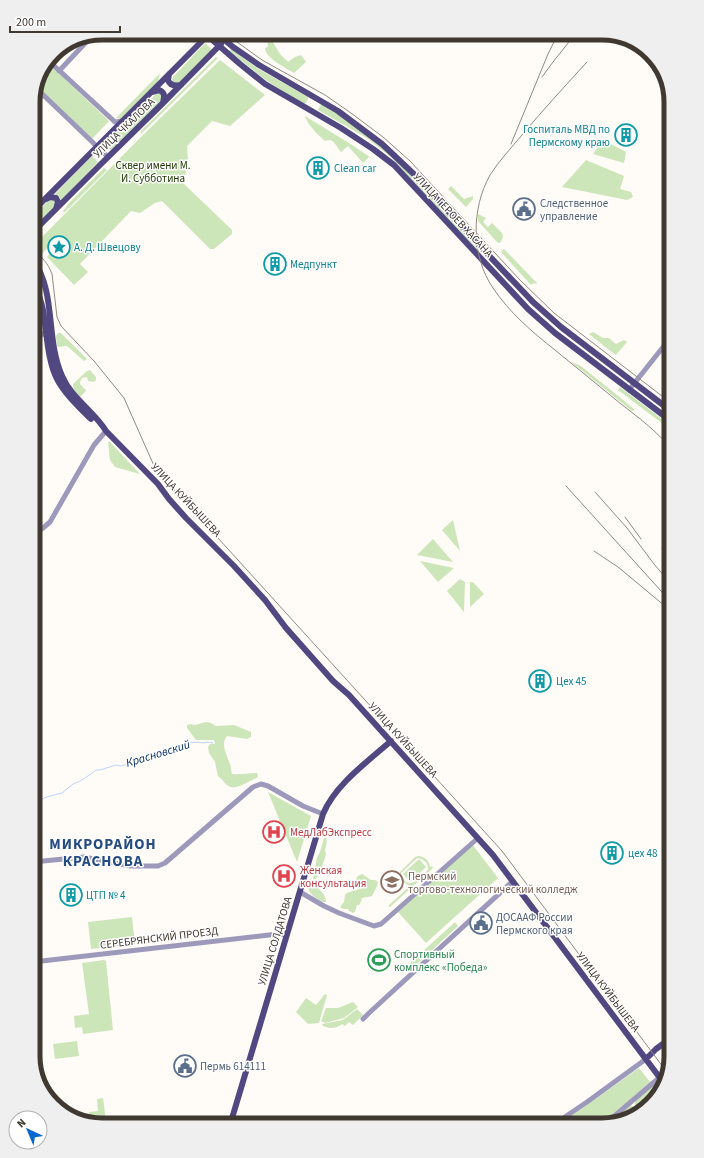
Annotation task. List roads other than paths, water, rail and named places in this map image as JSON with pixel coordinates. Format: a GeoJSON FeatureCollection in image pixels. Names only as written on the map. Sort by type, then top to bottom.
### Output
{"type":"FeatureCollection","features":[{"type":"Feature","properties":{"kind":"main road","name":"УЛИЦА ЧКАЛОВА"},"geometry":{"type":"LineString","coordinates":[[40,204],[203,40]]}},
{"type":"Feature","properties":{"kind":"main road","name":"УЛИЦА ГЕРОЕВ ХАСАНА"},"geometry":{"type":"LineString","coordinates":[[212,40],[265,84],[341,128],[373,149],[394,166],[528,309],[555,333],[664,417]]}},
{"type":"Feature","properties":{"kind":"main road","name":"УЛИЦА ЧКАЛОВА"},"geometry":{"type":"LineString","coordinates":[[40,225],[181,85],[219,46],[223,40]]}},
{"type":"Feature","properties":{"kind":"main road","name":"УЛИЦА ГЕРОЕВ ХАСАНА"},"geometry":{"type":"LineString","coordinates":[[227,40],[259,65],[338,111],[382,144],[418,178],[533,302],[561,327],[664,406]]}},
{"type":"Feature","properties":{"kind":"main road"},"geometry":{"type":"LineString","coordinates":[[169,74],[168,80],[170,84],[174,86],[181,85]]}},
{"type":"Feature","properties":{"kind":"main road"},"geometry":{"type":"LineString","coordinates":[[152,92],[159,90],[164,93],[165,96],[162,104]]}},
{"type":"Feature","properties":{"kind":"main road"},"geometry":{"type":"LineString","coordinates":[[306,108],[314,96]]}},
{"type":"Feature","properties":{"kind":"main road"},"geometry":{"type":"LineString","coordinates":[[43,201],[50,197],[56,198],[58,204],[56,210]]}},
{"type":"Feature","properties":{"kind":"main road","name":"УЛИЦА КУЙБЫШЕВА"},"geometry":{"type":"LineString","coordinates":[[40,271],[46,289],[51,333],[57,362],[61,375],[77,399],[158,484],[186,518],[234,566],[265,600],[286,628],[333,681],[349,695],[493,855],[659,1078]]}},
{"type":"Feature","properties":{"kind":"main road","name":"УЛИЦА КУЙБЫШЕВА"},"geometry":{"type":"LineString","coordinates":[[40,299],[43,307],[52,364],[61,385],[74,402],[99,427],[106,431]]}},
{"type":"Feature","properties":{"kind":"main road","name":"УЛИЦА СОЛДАТОВА"},"geometry":{"type":"LineString","coordinates":[[232,1118],[326,805],[339,788],[391,741]]}},
{"type":"Feature","properties":{"kind":"main road"},"geometry":{"type":"LineString","coordinates":[[646,1059],[664,1043]]}},
{"type":"Feature","properties":{"kind":"street"},"geometry":{"type":"LineString","coordinates":[[59,70],[86,42]]}},
{"type":"Feature","properties":{"kind":"street"},"geometry":{"type":"LineString","coordinates":[[53,64],[115,122],[124,120]]}},
{"type":"Feature","properties":{"kind":"street"},"geometry":{"type":"LineString","coordinates":[[41,93],[108,157]]}},
{"type":"Feature","properties":{"kind":"street"},"geometry":{"type":"LineString","coordinates":[[40,336],[47,332]]}},
{"type":"Feature","properties":{"kind":"street"},"geometry":{"type":"LineString","coordinates":[[629,390],[664,346]]}},
{"type":"Feature","properties":{"kind":"street"},"geometry":{"type":"LineString","coordinates":[[40,530],[50,522],[94,445],[106,431]]}},
{"type":"Feature","properties":{"kind":"street"},"geometry":{"type":"LineString","coordinates":[[40,861],[84,857],[130,866],[158,866],[165,863],[253,787],[261,784],[268,786],[303,806],[323,814]]}},
{"type":"Feature","properties":{"kind":"street"},"geometry":{"type":"LineString","coordinates":[[300,892],[339,914],[374,926],[381,924],[478,838]]}},
{"type":"Feature","properties":{"kind":"street"},"geometry":{"type":"LineString","coordinates":[[363,1019],[513,881]]}},
{"type":"Feature","properties":{"kind":"street","name":"СЕРЕБРЯНСКИЙ ПРОЕЗД"},"geometry":{"type":"LineString","coordinates":[[40,961],[278,934],[287,935]]}},
{"type":"Feature","properties":{"kind":"street"},"geometry":{"type":"LineString","coordinates":[[563,1118],[646,1059]]}},
{"type":"Feature","properties":{"kind":"street"},"geometry":{"type":"LineString","coordinates":[[614,1117],[658,1083]]}},
{"type":"Feature","properties":{"kind":"waterway","name":"Красновский"},"geometry":{"type":"LineString","coordinates":[[40,802],[44,798],[62,793],[73,784],[96,770],[133,763],[170,749],[180,748],[189,743],[213,743]]}},
{"type":"Feature","properties":{"kind":"tram line"},"geometry":{"type":"LineString","coordinates":[[234,40],[262,60],[325,95],[383,137],[410,161],[519,279],[554,313],[664,398]]}},
{"type":"Feature","properties":{"kind":"tram line"},"geometry":{"type":"LineString","coordinates":[[40,256],[49,267],[52,274],[57,317],[61,326],[94,361],[124,398],[155,468],[502,851],[663,1067]]}},
{"type":"Feature","properties":{"kind":"railway"},"geometry":{"type":"LineString","coordinates":[[511,144],[555,40]]}},
{"type":"Feature","properties":{"kind":"railway"},"geometry":{"type":"LineString","coordinates":[[542,77],[570,40]]}},
{"type":"Feature","properties":{"kind":"railway"},"geometry":{"type":"LineString","coordinates":[[587,62],[554,98],[490,175],[479,202],[476,232],[477,247],[486,275],[493,288],[499,297],[521,321],[647,424],[664,441]]}},
{"type":"Feature","properties":{"kind":"railway"},"geometry":{"type":"LineString","coordinates":[[566,486],[664,594]]}},
{"type":"Feature","properties":{"kind":"railway"},"geometry":{"type":"LineString","coordinates":[[595,492],[627,528],[664,576]]}},
{"type":"Feature","properties":{"kind":"railway"},"geometry":{"type":"LineString","coordinates":[[625,517],[641,539]]}},
{"type":"Feature","properties":{"kind":"railway"},"geometry":{"type":"LineString","coordinates":[[594,551],[618,567],[664,605]]}},
{"type":"Feature","properties":{"kind":"place","name":"Госпиталь МВД по Пермскому краю"},"geometry":{"type":"Point","coordinates":[626,135]}},
{"type":"Feature","properties":{"kind":"place","name":"Clean car"},"geometry":{"type":"Point","coordinates":[318,168]}},
{"type":"Feature","properties":{"kind":"place","name":"Следственное управление"},"geometry":{"type":"Point","coordinates":[524,209]}},
{"type":"Feature","properties":{"kind":"place","name":"А. Д. Швецову"},"geometry":{"type":"Point","coordinates":[59,247]}},
{"type":"Feature","properties":{"kind":"place","name":"Медпункт"},"geometry":{"type":"Point","coordinates":[275,264]}},
{"type":"Feature","properties":{"kind":"place","name":"Цех 45"},"geometry":{"type":"Point","coordinates":[540,681]}},
{"type":"Feature","properties":{"kind":"place","name":"МедЛабЭкспресс"},"geometry":{"type":"Point","coordinates":[274,832]}},
{"type":"Feature","properties":{"kind":"place","name":"цех 48"},"geometry":{"type":"Point","coordinates":[612,853]}},
{"type":"Feature","properties":{"kind":"place","name":"Женская консультация"},"geometry":{"type":"Point","coordinates":[284,876]}},
{"type":"Feature","properties":{"kind":"place","name":"Пермский торгово-технологический колледж"},"geometry":{"type":"Point","coordinates":[392,882]}},
{"type":"Feature","properties":{"kind":"place","name":"ЦТП № 4"},"geometry":{"type":"Point","coordinates":[71,895]}},
{"type":"Feature","properties":{"kind":"place","name":"ДОСААФ России Пермского края"},"geometry":{"type":"Point","coordinates":[481,923]}},
{"type":"Feature","properties":{"kind":"place","name":"Спортивный комплекс «Победа»"},"geometry":{"type":"Point","coordinates":[379,960]}},
{"type":"Feature","properties":{"kind":"place","name":"Пермь 614111"},"geometry":{"type":"Point","coordinates":[185,1066]}},
{"type":"Feature","properties":{"kind":"district","name":"МИКРОРАЙОН КРАСНОВА"},"geometry":{"type":"Point","coordinates":[103,852]}},
{"type":"Feature","properties":{"kind":"park label","name":"Сквер имени М. И. Субботина"},"geometry":{"type":"Point","coordinates":[153,171]}}]}
